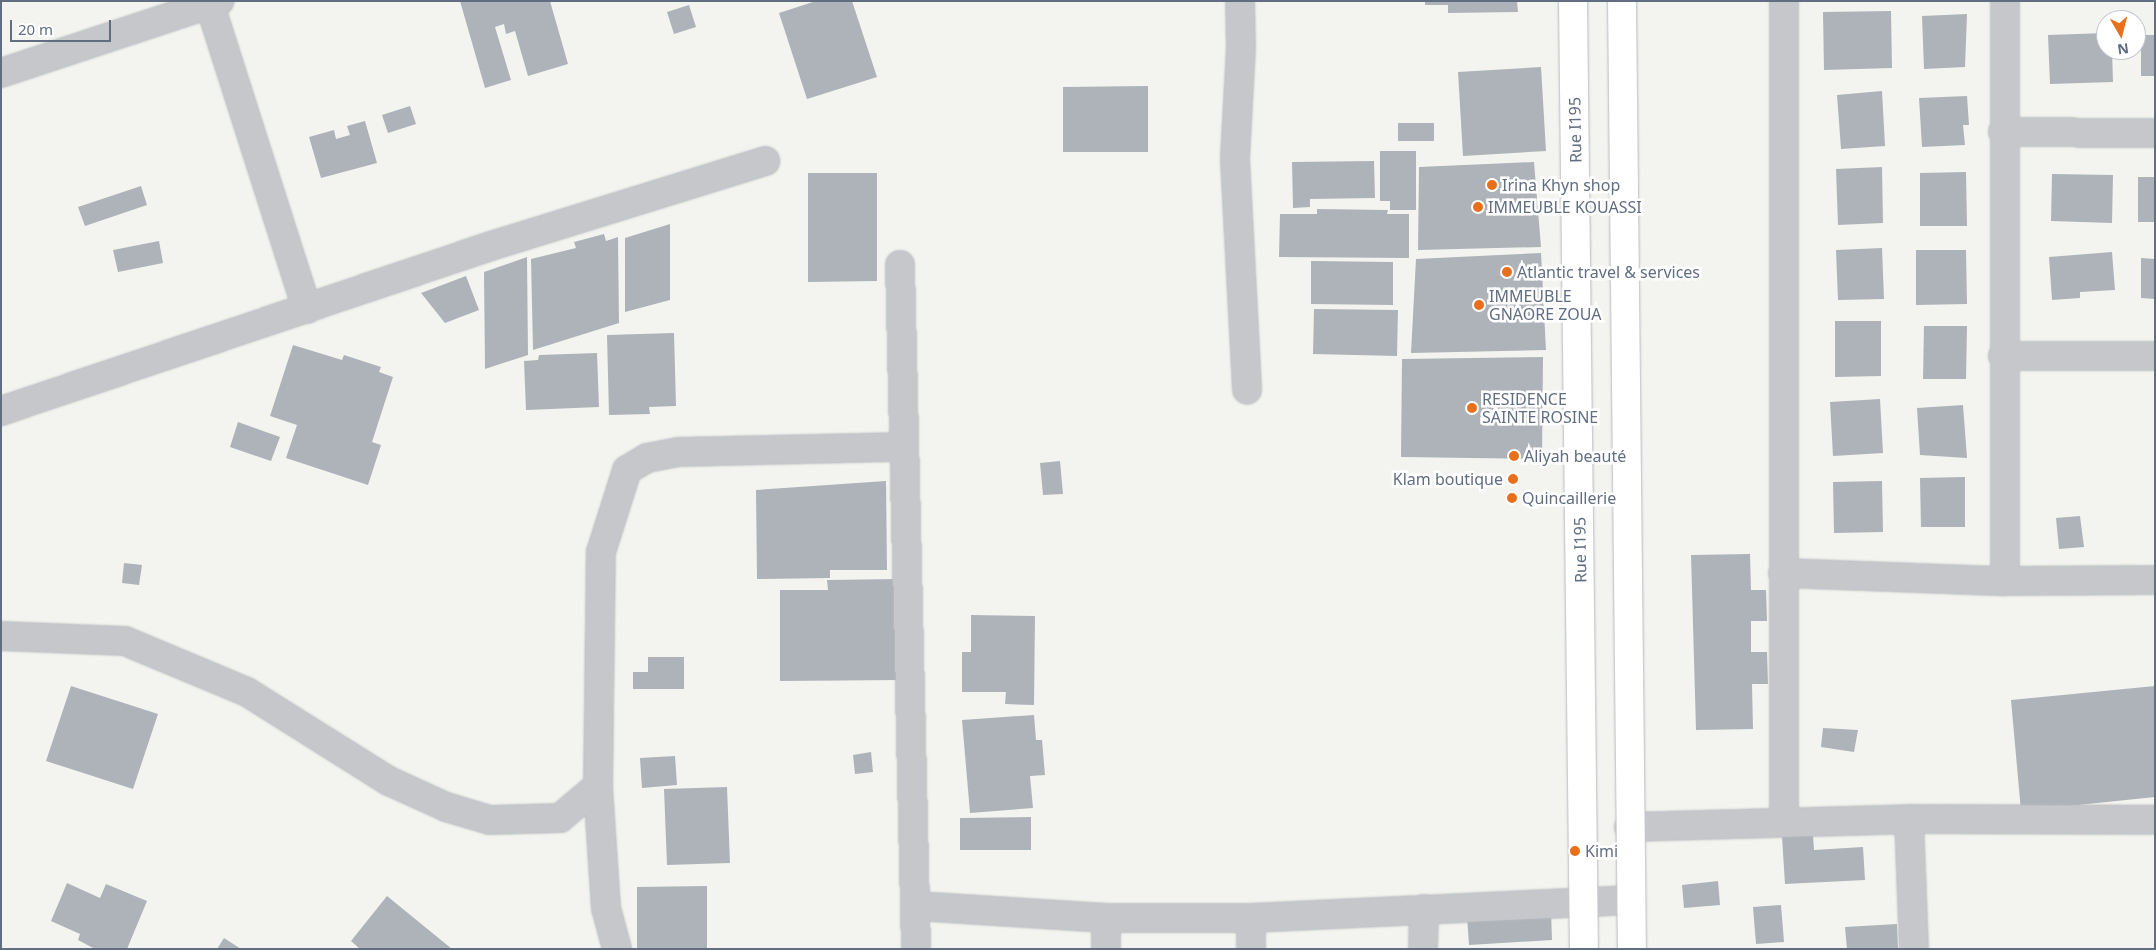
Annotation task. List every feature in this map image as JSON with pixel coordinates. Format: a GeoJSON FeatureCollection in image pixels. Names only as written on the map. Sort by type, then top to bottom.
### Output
{"type":"FeatureCollection","features":[{"type":"Feature","properties":{"kind":"main road","name":"Rue I195"},"geometry":{"type":"LineString","coordinates":[[1573,1],[1584,949]]}},
{"type":"Feature","properties":{"kind":"main road"},"geometry":{"type":"LineString","coordinates":[[1622,1],[1632,949]]}},
{"type":"Feature","properties":{"kind":"street"},"geometry":{"type":"LineString","coordinates":[[1240,1],[1241,47],[1234,159],[1247,390]]}},
{"type":"Feature","properties":{"kind":"street"},"geometry":{"type":"LineString","coordinates":[[1784,1],[1782,573],[1784,821]]}},
{"type":"Feature","properties":{"kind":"street"},"geometry":{"type":"LineString","coordinates":[[2005,1],[2003,356],[2005,581]]}},
{"type":"Feature","properties":{"kind":"street"},"geometry":{"type":"LineString","coordinates":[[1,73],[215,3],[308,309]]}},
{"type":"Feature","properties":{"kind":"street"},"geometry":{"type":"LineString","coordinates":[[2004,132],[2155,133]]}},
{"type":"Feature","properties":{"kind":"street"},"geometry":{"type":"LineString","coordinates":[[1,411],[491,246],[765,160]]}},
{"type":"Feature","properties":{"kind":"street"},"geometry":{"type":"LineString","coordinates":[[900,265],[916,949]]}},
{"type":"Feature","properties":{"kind":"street"},"geometry":{"type":"LineString","coordinates":[[2003,356],[2155,356]]}},
{"type":"Feature","properties":{"kind":"street"},"geometry":{"type":"LineString","coordinates":[[617,949],[606,908],[598,786],[602,552],[627,470],[647,458],[678,452],[904,447]]}},
{"type":"Feature","properties":{"kind":"street"},"geometry":{"type":"LineString","coordinates":[[1782,573],[2005,581],[2155,580]]}},
{"type":"Feature","properties":{"kind":"street"},"geometry":{"type":"LineString","coordinates":[[1,636],[125,641],[248,692],[389,781],[446,807],[490,820],[560,818],[598,786]]}},
{"type":"Feature","properties":{"kind":"street"},"geometry":{"type":"LineString","coordinates":[[1630,828],[1910,818],[2155,820]]}},
{"type":"Feature","properties":{"kind":"street"},"geometry":{"type":"LineString","coordinates":[[1910,818],[1914,949]]}},
{"type":"Feature","properties":{"kind":"street"},"geometry":{"type":"LineString","coordinates":[[916,906],[1106,918],[1252,918],[1631,900]]}},
{"type":"Feature","properties":{"kind":"street"},"geometry":{"type":"LineString","coordinates":[[1423,949],[1424,909]]}},
{"type":"Feature","properties":{"kind":"street"},"geometry":{"type":"LineString","coordinates":[[1106,918],[1106,949]]}},
{"type":"Feature","properties":{"kind":"street"},"geometry":{"type":"LineString","coordinates":[[1251,949],[1252,918]]}},
{"type":"Feature","properties":{"kind":"building"},"geometry":{"type":"Polygon","coordinates":[[[460,1],[550,1],[568,64],[528,76],[515,31],[506,34],[504,24],[495,27],[511,80],[485,88],[460,1]]]}},
{"type":"Feature","properties":{"kind":"building"},"geometry":{"type":"Polygon","coordinates":[[[816,1],[852,1],[877,77],[807,99],[779,13],[816,1]]]}},
{"type":"Feature","properties":{"kind":"building"},"geometry":{"type":"Polygon","coordinates":[[[1425,1],[1517,1],[1518,12],[1448,13],[1448,5],[1425,5],[1425,1]]]}},
{"type":"Feature","properties":{"kind":"building"},"geometry":{"type":"Polygon","coordinates":[[[689,5],[696,27],[674,34],[667,12],[689,5]]]}},
{"type":"Feature","properties":{"kind":"building"},"geometry":{"type":"Polygon","coordinates":[[[1891,11],[1892,68],[1824,70],[1823,12],[1891,11]]]}},
{"type":"Feature","properties":{"kind":"building"},"geometry":{"type":"Polygon","coordinates":[[[1967,14],[1965,67],[1924,69],[1922,16],[1967,14]]]}},
{"type":"Feature","properties":{"kind":"building"},"geometry":{"type":"Polygon","coordinates":[[[2096,33],[2096,60],[2112,60],[2113,82],[2050,84],[2048,35],[2096,33]]]}},
{"type":"Feature","properties":{"kind":"building"},"geometry":{"type":"Polygon","coordinates":[[[2146,35],[2155,35],[2155,76],[2141,76],[2141,60],[2146,60],[2146,35]]]}},
{"type":"Feature","properties":{"kind":"building"},"geometry":{"type":"Polygon","coordinates":[[[1541,67],[1546,151],[1463,156],[1458,72],[1541,67]]]}},
{"type":"Feature","properties":{"kind":"building"},"geometry":{"type":"Polygon","coordinates":[[[1148,86],[1148,152],[1063,152],[1063,87],[1148,86]]]}},
{"type":"Feature","properties":{"kind":"building"},"geometry":{"type":"Polygon","coordinates":[[[1882,91],[1885,146],[1841,149],[1837,95],[1882,91]]]}},
{"type":"Feature","properties":{"kind":"building"},"geometry":{"type":"Polygon","coordinates":[[[1967,96],[1969,125],[1963,125],[1965,145],[1922,147],[1919,98],[1967,96]]]}},
{"type":"Feature","properties":{"kind":"building"},"geometry":{"type":"Polygon","coordinates":[[[410,106],[416,124],[388,133],[382,115],[410,106]]]}},
{"type":"Feature","properties":{"kind":"building"},"geometry":{"type":"Polygon","coordinates":[[[365,121],[377,163],[321,178],[309,137],[334,130],[336,139],[350,135],[347,126],[365,121]]]}},
{"type":"Feature","properties":{"kind":"building"},"geometry":{"type":"Polygon","coordinates":[[[1398,123],[1434,123],[1434,141],[1398,141],[1398,123]]]}},
{"type":"Feature","properties":{"kind":"building"},"geometry":{"type":"Polygon","coordinates":[[[1380,151],[1416,151],[1416,210],[1390,210],[1390,201],[1380,201],[1380,151]]]}},
{"type":"Feature","properties":{"kind":"building"},"geometry":{"type":"Polygon","coordinates":[[[1374,161],[1375,198],[1310,199],[1310,207],[1293,208],[1292,162],[1374,161]]]}},
{"type":"Feature","properties":{"kind":"building","name":"IMMEUBLE KOUASSI"},"geometry":{"type":"Polygon","coordinates":[[[1534,162],[1541,247],[1418,250],[1419,167],[1534,162]]]}},
{"type":"Feature","properties":{"kind":"building"},"geometry":{"type":"Polygon","coordinates":[[[1882,167],[1883,223],[1838,225],[1836,169],[1882,167]]]}},
{"type":"Feature","properties":{"kind":"building"},"geometry":{"type":"Polygon","coordinates":[[[1966,172],[1967,226],[1920,226],[1920,173],[1966,172]]]}},
{"type":"Feature","properties":{"kind":"building"},"geometry":{"type":"Polygon","coordinates":[[[808,173],[877,173],[877,281],[808,282],[808,173]]]}},
{"type":"Feature","properties":{"kind":"building"},"geometry":{"type":"Polygon","coordinates":[[[2052,174],[2113,175],[2112,223],[2051,221],[2052,174]]]}},
{"type":"Feature","properties":{"kind":"building"},"geometry":{"type":"Polygon","coordinates":[[[2138,177],[2155,177],[2155,222],[2138,222],[2138,177]]]}},
{"type":"Feature","properties":{"kind":"building"},"geometry":{"type":"Polygon","coordinates":[[[141,186],[147,205],[85,226],[78,207],[141,186]]]}},
{"type":"Feature","properties":{"kind":"building"},"geometry":{"type":"Polygon","coordinates":[[[1317,209],[1388,210],[1387,214],[1409,214],[1409,258],[1279,257],[1280,214],[1317,214],[1317,209]]]}},
{"type":"Feature","properties":{"kind":"building"},"geometry":{"type":"Polygon","coordinates":[[[670,224],[670,300],[625,312],[625,238],[670,224]]]}},
{"type":"Feature","properties":{"kind":"building"},"geometry":{"type":"Polygon","coordinates":[[[604,234],[606,241],[618,237],[619,323],[533,350],[531,259],[576,248],[574,242],[604,234]]]}},
{"type":"Feature","properties":{"kind":"building"},"geometry":{"type":"Polygon","coordinates":[[[159,241],[163,263],[118,272],[113,250],[159,241]]]}},
{"type":"Feature","properties":{"kind":"building"},"geometry":{"type":"Polygon","coordinates":[[[1882,248],[1884,299],[1838,300],[1836,250],[1882,248]]]}},
{"type":"Feature","properties":{"kind":"building"},"geometry":{"type":"Polygon","coordinates":[[[1916,250],[1966,250],[1967,304],[1916,305],[1916,250]]]}},
{"type":"Feature","properties":{"kind":"building"},"geometry":{"type":"Polygon","coordinates":[[[2112,252],[2115,290],[2080,292],[2080,298],[2052,300],[2049,257],[2112,252]]]}},
{"type":"Feature","properties":{"kind":"building","name":"IMMEUBLE GNAORE ZOUA"},"geometry":{"type":"Polygon","coordinates":[[[1541,253],[1546,350],[1411,353],[1416,259],[1541,253]]]}},
{"type":"Feature","properties":{"kind":"building"},"geometry":{"type":"Polygon","coordinates":[[[527,257],[528,355],[485,369],[484,272],[527,257]]]}},
{"type":"Feature","properties":{"kind":"building"},"geometry":{"type":"Polygon","coordinates":[[[2141,258],[2155,259],[2155,299],[2141,298],[2141,258]]]}},
{"type":"Feature","properties":{"kind":"building"},"geometry":{"type":"Polygon","coordinates":[[[1311,261],[1393,262],[1393,305],[1311,304],[1311,261]]]}},
{"type":"Feature","properties":{"kind":"building"},"geometry":{"type":"Polygon","coordinates":[[[466,276],[479,310],[445,323],[421,293],[466,276]]]}},
{"type":"Feature","properties":{"kind":"building"},"geometry":{"type":"Polygon","coordinates":[[[1314,309],[1398,310],[1397,356],[1313,354],[1314,309]]]}},
{"type":"Feature","properties":{"kind":"building"},"geometry":{"type":"Polygon","coordinates":[[[1835,321],[1881,321],[1881,376],[1835,377],[1835,321]]]}},
{"type":"Feature","properties":{"kind":"building"},"geometry":{"type":"Polygon","coordinates":[[[1924,326],[1967,326],[1966,379],[1923,379],[1924,326]]]}},
{"type":"Feature","properties":{"kind":"building"},"geometry":{"type":"Polygon","coordinates":[[[674,333],[676,406],[649,407],[650,414],[609,415],[607,335],[674,333]]]}},
{"type":"Feature","properties":{"kind":"building"},"geometry":{"type":"Polygon","coordinates":[[[293,345],[342,360],[344,355],[381,367],[379,372],[393,377],[372,442],[381,445],[368,485],[286,458],[297,425],[270,416],[293,345]]]}},
{"type":"Feature","properties":{"kind":"building"},"geometry":{"type":"Polygon","coordinates":[[[597,353],[599,407],[526,410],[524,361],[538,360],[539,355],[597,353]]]}},
{"type":"Feature","properties":{"kind":"building","name":"RESIDENCE SAINTE ROSINE"},"geometry":{"type":"Polygon","coordinates":[[[1543,357],[1542,459],[1401,457],[1402,359],[1543,357]]]}},
{"type":"Feature","properties":{"kind":"building"},"geometry":{"type":"Polygon","coordinates":[[[1880,399],[1883,453],[1833,456],[1830,402],[1880,399]]]}},
{"type":"Feature","properties":{"kind":"building"},"geometry":{"type":"Polygon","coordinates":[[[1963,405],[1967,458],[1920,455],[1917,408],[1963,405]]]}},
{"type":"Feature","properties":{"kind":"building"},"geometry":{"type":"Polygon","coordinates":[[[238,422],[280,437],[271,461],[230,447],[238,422]]]}},
{"type":"Feature","properties":{"kind":"building"},"geometry":{"type":"Polygon","coordinates":[[[1060,461],[1063,494],[1043,495],[1040,463],[1060,461]]]}},
{"type":"Feature","properties":{"kind":"building"},"geometry":{"type":"Polygon","coordinates":[[[1965,477],[1965,527],[1921,527],[1920,478],[1965,477]]]}},
{"type":"Feature","properties":{"kind":"building"},"geometry":{"type":"Polygon","coordinates":[[[886,481],[887,570],[830,570],[830,578],[757,579],[756,490],[886,481]]]}},
{"type":"Feature","properties":{"kind":"building"},"geometry":{"type":"Polygon","coordinates":[[[1882,481],[1883,532],[1834,533],[1833,482],[1882,481]]]}},
{"type":"Feature","properties":{"kind":"building"},"geometry":{"type":"Polygon","coordinates":[[[2080,516],[2084,547],[2059,549],[2056,518],[2080,516]]]}},
{"type":"Feature","properties":{"kind":"building"},"geometry":{"type":"Polygon","coordinates":[[[1750,554],[1751,590],[1766,590],[1767,621],[1751,621],[1751,652],[1767,652],[1768,684],[1752,684],[1753,729],[1696,730],[1691,555],[1750,554]]]}},
{"type":"Feature","properties":{"kind":"building"},"geometry":{"type":"Polygon","coordinates":[[[124,563],[142,565],[139,585],[122,583],[124,563]]]}},
{"type":"Feature","properties":{"kind":"building"},"geometry":{"type":"Polygon","coordinates":[[[899,579],[900,680],[780,681],[780,590],[828,590],[827,580],[899,579]]]}},
{"type":"Feature","properties":{"kind":"building"},"geometry":{"type":"Polygon","coordinates":[[[971,615],[1035,616],[1034,705],[1005,704],[1006,692],[962,692],[962,652],[971,652],[971,615]]]}},
{"type":"Feature","properties":{"kind":"building"},"geometry":{"type":"Polygon","coordinates":[[[648,657],[684,657],[684,689],[633,689],[633,672],[648,672],[648,657]]]}},
{"type":"Feature","properties":{"kind":"building"},"geometry":{"type":"Polygon","coordinates":[[[71,686],[158,714],[133,789],[46,761],[71,686]]]}},
{"type":"Feature","properties":{"kind":"building"},"geometry":{"type":"Polygon","coordinates":[[[2155,686],[2155,797],[2021,811],[2011,700],[2155,686]]]}},
{"type":"Feature","properties":{"kind":"building"},"geometry":{"type":"Polygon","coordinates":[[[1034,715],[1036,740],[1042,740],[1045,775],[1030,776],[1033,808],[970,813],[962,720],[1034,715]]]}},
{"type":"Feature","properties":{"kind":"building"},"geometry":{"type":"Polygon","coordinates":[[[1823,728],[1858,730],[1854,752],[1821,747],[1823,728]]]}},
{"type":"Feature","properties":{"kind":"building"},"geometry":{"type":"Polygon","coordinates":[[[871,752],[873,772],[855,774],[853,755],[871,752]]]}},
{"type":"Feature","properties":{"kind":"building"},"geometry":{"type":"Polygon","coordinates":[[[675,756],[677,785],[642,788],[640,758],[675,756]]]}},
{"type":"Feature","properties":{"kind":"building"},"geometry":{"type":"Polygon","coordinates":[[[727,787],[730,863],[667,865],[664,789],[727,787]]]}},
{"type":"Feature","properties":{"kind":"building"},"geometry":{"type":"Polygon","coordinates":[[[1031,817],[1031,850],[960,850],[960,818],[1031,817]]]}},
{"type":"Feature","properties":{"kind":"building"},"geometry":{"type":"Polygon","coordinates":[[[1813,835],[1814,850],[1863,847],[1865,880],[1785,884],[1782,837],[1813,835]]]}},
{"type":"Feature","properties":{"kind":"building"},"geometry":{"type":"Polygon","coordinates":[[[1718,881],[1720,905],[1684,908],[1682,885],[1718,881]]]}},
{"type":"Feature","properties":{"kind":"building"},"geometry":{"type":"Polygon","coordinates":[[[67,883],[100,898],[106,884],[147,901],[127,949],[95,949],[78,940],[80,934],[51,921],[67,883]]]}},
{"type":"Feature","properties":{"kind":"building"},"geometry":{"type":"Polygon","coordinates":[[[707,886],[707,949],[637,949],[637,887],[707,886]]]}},
{"type":"Feature","properties":{"kind":"building"},"geometry":{"type":"Polygon","coordinates":[[[387,896],[452,949],[360,949],[351,941],[387,896]]]}},
{"type":"Feature","properties":{"kind":"building"},"geometry":{"type":"Polygon","coordinates":[[[1781,905],[1784,942],[1756,944],[1753,907],[1781,905]]]}},
{"type":"Feature","properties":{"kind":"building"},"geometry":{"type":"Polygon","coordinates":[[[1551,911],[1552,940],[1469,945],[1467,916],[1551,911]]]}},
{"type":"Feature","properties":{"kind":"building"},"geometry":{"type":"Polygon","coordinates":[[[1897,924],[1898,949],[1847,949],[1845,927],[1897,924]]]}},
{"type":"Feature","properties":{"kind":"building"},"geometry":{"type":"Polygon","coordinates":[[[224,938],[241,949],[217,949],[224,938]]]}},
{"type":"Feature","properties":{"kind":"place","name":"Irina Khyn shop"},"geometry":{"type":"Point","coordinates":[1492,185]}},
{"type":"Feature","properties":{"kind":"place","name":"IMMEUBLE KOUASSI"},"geometry":{"type":"Point","coordinates":[1478,207]}},
{"type":"Feature","properties":{"kind":"place","name":"Atlantic travel & services"},"geometry":{"type":"Point","coordinates":[1507,272]}},
{"type":"Feature","properties":{"kind":"place","name":"IMMEUBLE GNAORE ZOUA"},"geometry":{"type":"Point","coordinates":[1479,305]}},
{"type":"Feature","properties":{"kind":"place","name":"RESIDENCE SAINTE ROSINE"},"geometry":{"type":"Point","coordinates":[1472,408]}},
{"type":"Feature","properties":{"kind":"place","name":"Aliyah beauté"},"geometry":{"type":"Point","coordinates":[1514,456]}},
{"type":"Feature","properties":{"kind":"place","name":"Klam boutique"},"geometry":{"type":"Point","coordinates":[1513,479]}},
{"type":"Feature","properties":{"kind":"place","name":"Quincaillerie"},"geometry":{"type":"Point","coordinates":[1512,498]}},
{"type":"Feature","properties":{"kind":"place","name":"Kimi"},"geometry":{"type":"Point","coordinates":[1575,851]}}]}
